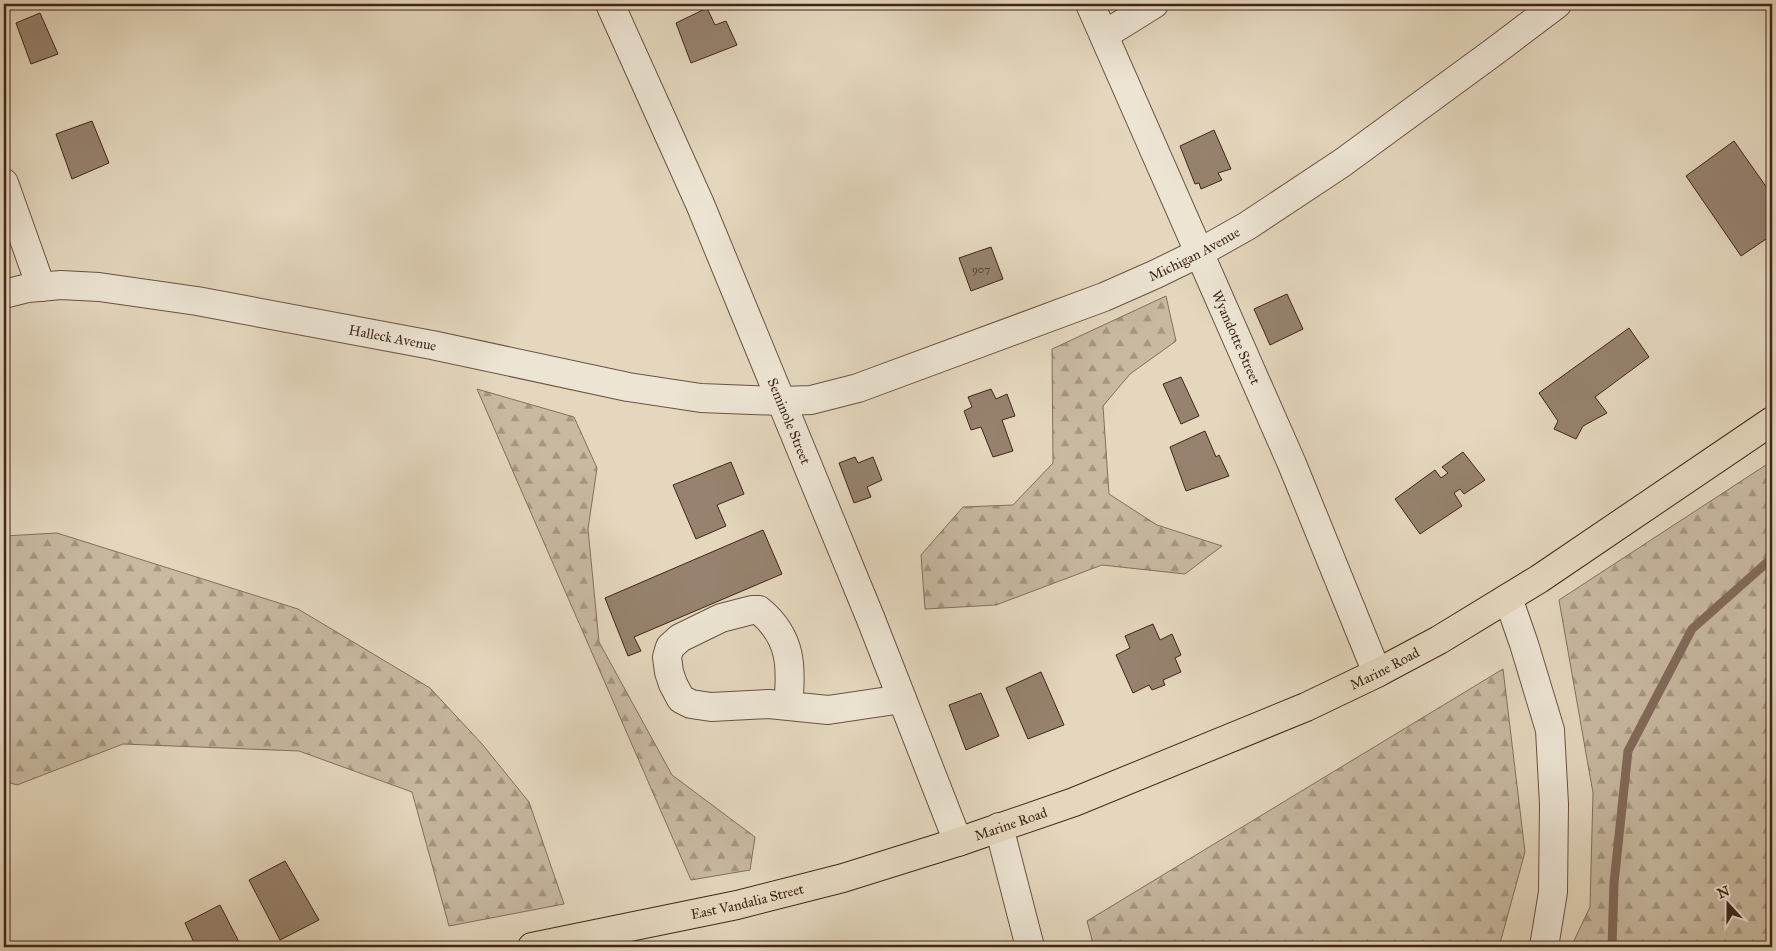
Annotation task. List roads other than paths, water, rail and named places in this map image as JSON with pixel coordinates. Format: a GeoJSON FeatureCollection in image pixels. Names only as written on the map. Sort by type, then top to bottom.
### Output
{"type":"FeatureCollection","features":[{"type":"Feature","properties":{"kind":"main road","name":"Marine Road"},"geometry":{"type":"LineString","coordinates":[[958,842],[1083,798],[1306,707],[1377,673],[1440,640],[1539,579],[1772,421]]}},
{"type":"Feature","properties":{"kind":"main road","name":"East Vandalia Street"},"geometry":{"type":"LineString","coordinates":[[532,947],[747,903],[843,878],[958,842]]}},
{"type":"Feature","properties":{"kind":"street","name":"Seminole Street"},"geometry":{"type":"LineString","coordinates":[[610,4],[700,204],[958,842]]}},
{"type":"Feature","properties":{"kind":"street","name":"Wyandotte Street"},"geometry":{"type":"LineString","coordinates":[[1090,4],[1292,464],[1377,673]]}},
{"type":"Feature","properties":{"kind":"street"},"geometry":{"type":"LineString","coordinates":[[1104,35],[1154,4]]}},
{"type":"Feature","properties":{"kind":"street","name":"Michigan Avenue"},"geometry":{"type":"LineString","coordinates":[[780,401],[811,400],[858,388],[1104,297],[1199,253],[1247,226],[1342,163],[1557,4]]}},
{"type":"Feature","properties":{"kind":"street"},"geometry":{"type":"LineString","coordinates":[[4,183],[41,287]]}},
{"type":"Feature","properties":{"kind":"street","name":"Halleck Avenue"},"geometry":{"type":"LineString","coordinates":[[4,294],[61,285],[99,287],[197,301],[432,345],[628,387],[701,398],[780,401]]}},
{"type":"Feature","properties":{"kind":"street"},"geometry":{"type":"LineString","coordinates":[[1508,598],[1550,730],[1554,804],[1554,892],[1544,947]]}},
{"type":"Feature","properties":{"kind":"street"},"geometry":{"type":"LineString","coordinates":[[788,706],[792,676],[790,656],[769,617],[759,610],[721,618],[680,638],[670,646],[667,656],[671,678],[681,699],[691,704],[711,706],[769,704],[788,706],[828,710],[902,700]]}},
{"type":"Feature","properties":{"kind":"street"},"geometry":{"type":"LineString","coordinates":[[999,827],[1030,947]]}},
{"type":"Feature","properties":{"kind":"waterway"},"geometry":{"type":"LineString","coordinates":[[1612,947],[1614,883],[1628,751],[1692,629],[1772,558]]}}]}
